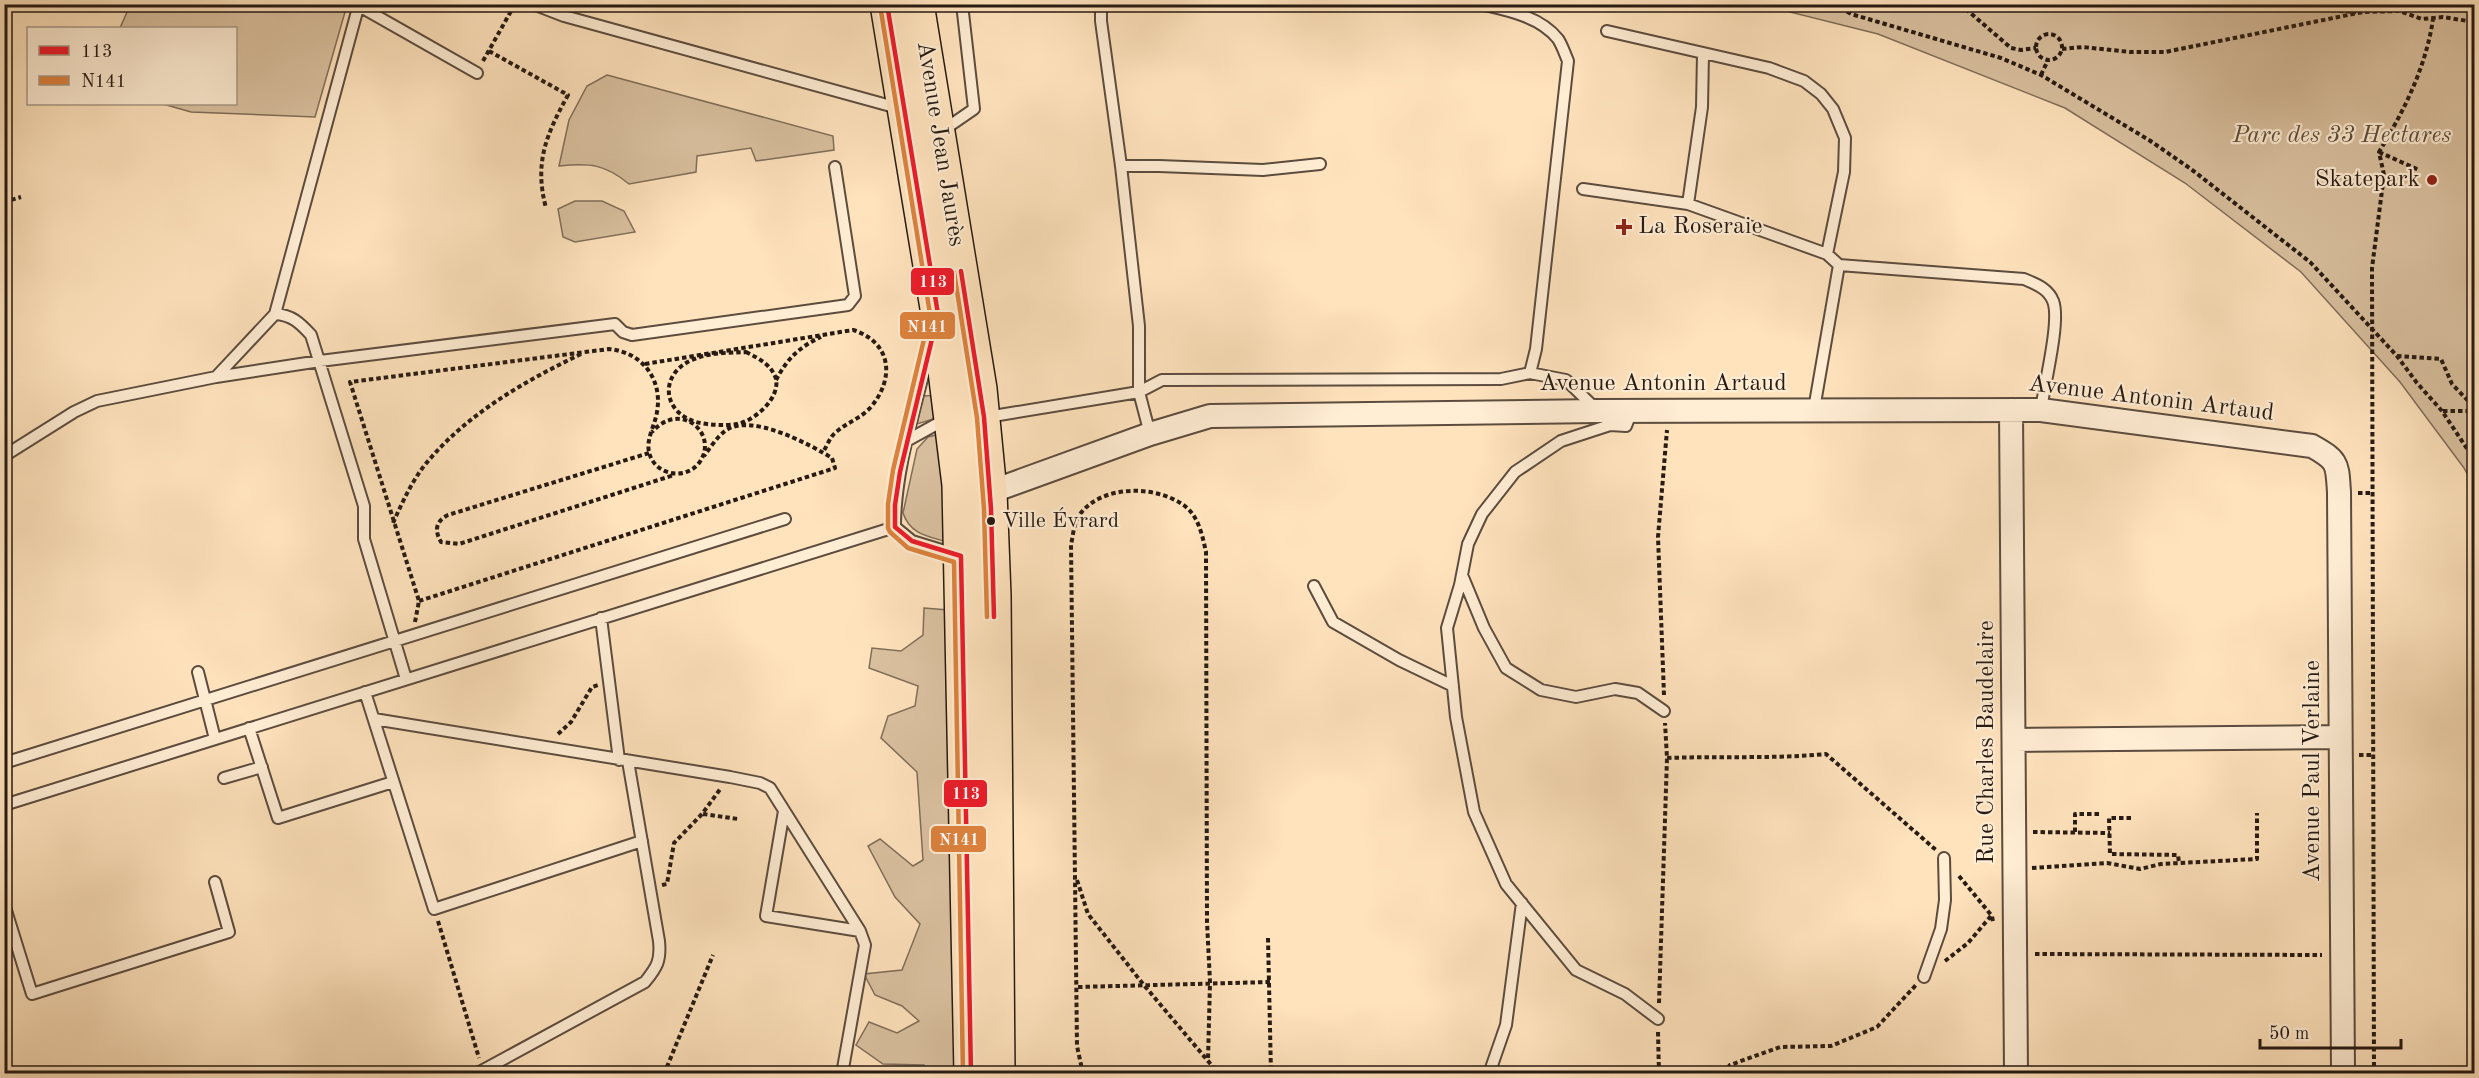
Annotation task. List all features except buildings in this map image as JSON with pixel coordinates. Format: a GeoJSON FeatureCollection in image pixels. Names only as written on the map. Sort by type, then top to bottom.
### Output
{"type":"FeatureCollection","features":[{"type":"Feature","properties":{"kind":"main road","name":"Avenue Jean Jaurès"},"geometry":{"type":"LineString","coordinates":[[887,4],[938,314],[990,492],[998,1074]]}},
{"type":"Feature","properties":{"kind":"main road","name":"Avenue Jean Jaurès"},"geometry":{"type":"LineString","coordinates":[[917,4],[938,134],[968,419],[959,485],[971,1074]]}},
{"type":"Feature","properties":{"kind":"street","name":"Avenue Antonin Artaud"},"geometry":{"type":"LineString","coordinates":[[990,492],[1150,434],[1210,416],[1814,409],[2041,410],[2313,447],[2331,456],[2337,468]]}},
{"type":"Feature","properties":{"kind":"street","name":"Rue Charles Baudelaire"},"geometry":{"type":"LineString","coordinates":[[2011,410],[2016,1074]]}},
{"type":"Feature","properties":{"kind":"street","name":"Avenue Paul Verlaine"},"geometry":{"type":"LineString","coordinates":[[2337,468],[2343,1074]]}},
{"type":"Feature","properties":{"kind":"street"},"geometry":{"type":"LineString","coordinates":[[2014,741],[2340,737]]}},
{"type":"Feature","properties":{"kind":"lane"},"geometry":{"type":"LineString","coordinates":[[533,4],[564,16],[904,110]]}},
{"type":"Feature","properties":{"kind":"lane"},"geometry":{"type":"LineString","coordinates":[[938,134],[974,109],[962,4]]}},
{"type":"Feature","properties":{"kind":"lane"},"geometry":{"type":"LineString","coordinates":[[1101,4],[1101,21],[1121,166],[1138,326],[1139,392],[1150,434]]}},
{"type":"Feature","properties":{"kind":"lane"},"geometry":{"type":"LineString","coordinates":[[1480,4],[1514,12],[1539,24],[1558,39],[1568,61],[1536,349],[1530,373]]}},
{"type":"Feature","properties":{"kind":"lane"},"geometry":{"type":"LineString","coordinates":[[216,377],[275,314],[359,5],[477,73]]}},
{"type":"Feature","properties":{"kind":"lane"},"geometry":{"type":"LineString","coordinates":[[1607,31],[1769,68],[1804,81],[1821,94],[1833,109],[1845,138],[1844,172],[1827,255]]}},
{"type":"Feature","properties":{"kind":"lane"},"geometry":{"type":"LineString","coordinates":[[1688,204],[1702,106],[1703,54]]}},
{"type":"Feature","properties":{"kind":"lane"},"geometry":{"type":"LineString","coordinates":[[1121,166],[1263,170],[1320,164]]}},
{"type":"Feature","properties":{"kind":"lane"},"geometry":{"type":"LineString","coordinates":[[4,456],[74,412],[97,402],[216,377],[320,361],[615,324],[623,332],[632,335],[848,306],[855,296],[835,167]]}},
{"type":"Feature","properties":{"kind":"lane"},"geometry":{"type":"LineString","coordinates":[[1583,189],[1688,204],[1827,255],[1839,265],[2024,279],[2042,287],[2053,301],[2056,318],[2041,410]]}},
{"type":"Feature","properties":{"kind":"lane"},"geometry":{"type":"LineString","coordinates":[[1814,409],[1839,265]]}},
{"type":"Feature","properties":{"kind":"lane"},"geometry":{"type":"LineString","coordinates":[[275,314],[287,315],[312,335],[364,506],[364,539],[406,679]]}},
{"type":"Feature","properties":{"kind":"lane"},"geometry":{"type":"LineString","coordinates":[[895,527],[898,483],[938,314]]}},
{"type":"Feature","properties":{"kind":"lane"},"geometry":{"type":"LineString","coordinates":[[908,440],[937,424],[1139,392],[1162,380],[1501,379],[1530,373],[1566,380],[1598,411]]}},
{"type":"Feature","properties":{"kind":"lane"},"geometry":{"type":"LineString","coordinates":[[1632,411],[1626,426],[1610,425],[1561,441],[1515,472],[1482,514],[1468,544],[1447,628],[1464,768],[1474,812],[1506,884],[1576,969],[1625,994],[1658,1020]]}},
{"type":"Feature","properties":{"kind":"lane"},"geometry":{"type":"LineString","coordinates":[[4,763],[205,700],[393,636],[785,519]]}},
{"type":"Feature","properties":{"kind":"lane"},"geometry":{"type":"LineString","coordinates":[[895,527],[912,541],[961,556],[992,538]]}},
{"type":"Feature","properties":{"kind":"lane"},"geometry":{"type":"LineString","coordinates":[[4,805],[895,527]]}},
{"type":"Feature","properties":{"kind":"lane"},"geometry":{"type":"LineString","coordinates":[[1462,575],[1484,628],[1506,668],[1541,690],[1576,697],[1615,689],[1638,693],[1664,711]]}},
{"type":"Feature","properties":{"kind":"lane"},"geometry":{"type":"LineString","coordinates":[[1314,586],[1332,622],[1399,660],[1453,686]]}},
{"type":"Feature","properties":{"kind":"lane"},"geometry":{"type":"LineString","coordinates":[[486,1071],[645,982],[654,971],[660,957],[642,841],[609,679],[601,618]]}},
{"type":"Feature","properties":{"kind":"lane"},"geometry":{"type":"LineString","coordinates":[[198,672],[215,739]]}},
{"type":"Feature","properties":{"kind":"lane"},"geometry":{"type":"LineString","coordinates":[[365,692],[434,909],[642,841]]}},
{"type":"Feature","properties":{"kind":"lane"},"geometry":{"type":"LineString","coordinates":[[374,719],[729,777],[760,783],[770,788],[860,930],[865,945],[842,1074]]}},
{"type":"Feature","properties":{"kind":"lane"},"geometry":{"type":"LineString","coordinates":[[249,728],[278,818],[393,782]]}},
{"type":"Feature","properties":{"kind":"lane"},"geometry":{"type":"LineString","coordinates":[[224,778],[262,767]]}},
{"type":"Feature","properties":{"kind":"lane"},"geometry":{"type":"LineString","coordinates":[[784,811],[766,916],[860,930]]}},
{"type":"Feature","properties":{"kind":"lane"},"geometry":{"type":"LineString","coordinates":[[1924,977],[1941,929],[1946,900],[1944,858]]}},
{"type":"Feature","properties":{"kind":"lane"},"geometry":{"type":"LineString","coordinates":[[4,903],[32,994],[229,932],[215,882]]}},
{"type":"Feature","properties":{"kind":"lane"},"geometry":{"type":"LineString","coordinates":[[1489,1074],[1506,1025],[1522,903]]}},
{"type":"Feature","properties":{"kind":"path"},"geometry":{"type":"LineString","coordinates":[[477,73],[515,4]]}},
{"type":"Feature","properties":{"kind":"path"},"geometry":{"type":"LineString","coordinates":[[1834,4],[1851,15],[2001,58],[2041,75],[2149,140],[2261,222],[2310,262],[2397,356],[2442,411],[2474,457]]}},
{"type":"Feature","properties":{"kind":"path"},"geometry":{"type":"LineString","coordinates":[[1960,4],[2011,48],[2021,50],[2036,48]]}},
{"type":"Feature","properties":{"kind":"path"},"geometry":{"type":"LineString","coordinates":[[2310,4],[2327,10],[2359,13]]}},
{"type":"Feature","properties":{"kind":"path"},"geometry":{"type":"LineString","coordinates":[[2062,48],[2083,47],[2130,52],[2165,52],[2359,13],[2400,8],[2422,19],[2444,17],[2475,22]]}},
{"type":"Feature","properties":{"kind":"path"},"geometry":{"type":"LineString","coordinates":[[2374,1074],[2372,268],[2384,175],[2379,152],[2410,96],[2431,36],[2433,19]]}},
{"type":"Feature","properties":{"kind":"path"},"geometry":{"type":"LineString","coordinates":[[2049,34],[2058,37],[2062,48],[2059,56],[2048,60],[2041,58],[2036,48],[2041,37],[2049,34]]}},
{"type":"Feature","properties":{"kind":"path"},"geometry":{"type":"LineString","coordinates":[[489,51],[568,95],[551,125],[540,167],[541,188],[546,208]]}},
{"type":"Feature","properties":{"kind":"path"},"geometry":{"type":"LineString","coordinates":[[2041,75],[2048,60]]}},
{"type":"Feature","properties":{"kind":"path"},"geometry":{"type":"LineString","coordinates":[[2379,152],[2419,170]]}},
{"type":"Feature","properties":{"kind":"path"},"geometry":{"type":"LineString","coordinates":[[4,202],[21,197]]}},
{"type":"Feature","properties":{"kind":"path"},"geometry":{"type":"LineString","coordinates":[[645,364],[853,330],[867,334],[879,344],[887,373],[870,408],[834,434],[823,452]]}},
{"type":"Feature","properties":{"kind":"path"},"geometry":{"type":"LineString","coordinates":[[649,453],[448,515],[436,526],[437,535],[441,542],[459,544],[687,472],[699,463],[724,431],[761,412],[773,396],[776,380],[793,354],[807,343],[827,334]]}},
{"type":"Feature","properties":{"kind":"path"},"geometry":{"type":"LineString","coordinates":[[393,636],[415,624],[419,601],[350,382],[585,351],[623,350],[645,364],[658,396],[658,412],[649,442],[649,453],[654,463],[663,471],[676,474]]}},
{"type":"Feature","properties":{"kind":"path"},"geometry":{"type":"LineString","coordinates":[[393,523],[405,496],[424,466],[457,432],[497,401],[534,377],[585,351]]}},
{"type":"Feature","properties":{"kind":"path"},"geometry":{"type":"LineString","coordinates":[[699,463],[704,454],[705,443],[702,433],[694,424],[674,411],[669,398],[669,384],[678,370],[692,360],[719,353],[746,352],[770,368],[776,380]]}},
{"type":"Feature","properties":{"kind":"path"},"geometry":{"type":"LineString","coordinates":[[2397,356],[2441,359],[2452,384],[2475,407]]}},
{"type":"Feature","properties":{"kind":"path"},"geometry":{"type":"LineString","coordinates":[[1659,1074],[1658,1020],[1667,758],[1658,537],[1669,411]]}},
{"type":"Feature","properties":{"kind":"path"},"geometry":{"type":"LineString","coordinates":[[2442,411],[2475,411]]}},
{"type":"Feature","properties":{"kind":"path"},"geometry":{"type":"LineString","coordinates":[[419,601],[835,468],[832,458],[823,452],[765,427],[705,424],[671,418],[659,424],[652,432]]}},
{"type":"Feature","properties":{"kind":"path"},"geometry":{"type":"LineString","coordinates":[[1083,1074],[1077,1046],[1071,545],[1079,514],[1103,495],[1131,490],[1158,494],[1183,504],[1200,525],[1206,552],[1207,911],[1210,982],[1208,1060]]}},
{"type":"Feature","properties":{"kind":"path"},"geometry":{"type":"LineString","coordinates":[[534,746],[560,734],[571,722],[592,687],[609,679]]}},
{"type":"Feature","properties":{"kind":"path"},"geometry":{"type":"LineString","coordinates":[[1667,758],[1738,756],[1780,758],[1826,754],[1944,858],[1992,916],[1995,927]]}},
{"type":"Feature","properties":{"kind":"path"},"geometry":{"type":"LineString","coordinates":[[650,887],[667,884],[675,843],[702,814],[729,777]]}},
{"type":"Feature","properties":{"kind":"path"},"geometry":{"type":"LineString","coordinates":[[2015,868],[2107,863],[2140,869],[2161,864],[2257,859],[2257,813]]}},
{"type":"Feature","properties":{"kind":"path"},"geometry":{"type":"LineString","coordinates":[[702,814],[738,819]]}},
{"type":"Feature","properties":{"kind":"path"},"geometry":{"type":"LineString","coordinates":[[2075,832],[2075,814],[2099,814]]}},
{"type":"Feature","properties":{"kind":"path"},"geometry":{"type":"LineString","coordinates":[[2132,818],[2109,818],[2110,854],[2178,855],[2179,863]]}},
{"type":"Feature","properties":{"kind":"path"},"geometry":{"type":"LineString","coordinates":[[2015,831],[2110,833]]}},
{"type":"Feature","properties":{"kind":"path"},"geometry":{"type":"LineString","coordinates":[[1075,875],[1088,914],[1219,1074]]}},
{"type":"Feature","properties":{"kind":"path"},"geometry":{"type":"LineString","coordinates":[[434,909],[486,1071]]}},
{"type":"Feature","properties":{"kind":"path"},"geometry":{"type":"LineString","coordinates":[[1723,1074],[1730,1065],[1780,1047],[1831,1046],[1877,1027],[1924,977],[1968,943],[1992,916]]}},
{"type":"Feature","properties":{"kind":"path"},"geometry":{"type":"LineString","coordinates":[[1268,938],[1271,1074]]}},
{"type":"Feature","properties":{"kind":"path"},"geometry":{"type":"LineString","coordinates":[[2016,954],[2322,956]]}},
{"type":"Feature","properties":{"kind":"path"},"geometry":{"type":"LineString","coordinates":[[664,1074],[713,955]]}},
{"type":"Feature","properties":{"kind":"path"},"geometry":{"type":"LineString","coordinates":[[1078,987],[1270,982]]}},
{"type":"Feature","properties":{"kind":"green space"},"geometry":{"type":"Polygon","coordinates":[[[130,4],[347,5],[315,117],[191,112],[166,105],[237,105],[237,27],[120,27],[130,4]]]}},
{"type":"Feature","properties":{"kind":"green space","name":"Parc des 33 Hectares"},"geometry":{"type":"Polygon","coordinates":[[[1762,5],[2474,5],[2474,487],[2464,468],[2400,382],[2301,272],[2185,183],[2065,108],[1878,34],[1762,5]]]}},
{"type":"Feature","properties":{"kind":"green space"},"geometry":{"type":"Polygon","coordinates":[[[607,75],[833,136],[834,150],[756,161],[751,148],[697,156],[696,172],[629,184],[612,172],[597,166],[559,166],[569,120],[587,86],[607,75]]]}},
{"type":"Feature","properties":{"kind":"green space"},"geometry":{"type":"Polygon","coordinates":[[[575,201],[602,201],[624,211],[635,232],[575,242],[563,237],[558,209],[575,201]]]}},
{"type":"Feature","properties":{"kind":"green space"},"geometry":{"type":"Polygon","coordinates":[[[939,395],[940,417],[917,424],[923,396],[939,395]]]}},
{"type":"Feature","properties":{"kind":"green space"},"geometry":{"type":"Polygon","coordinates":[[[940,434],[947,542],[915,530],[903,513],[917,449],[928,437],[940,434]]]}},
{"type":"Feature","properties":{"kind":"green space"},"geometry":{"type":"Polygon","coordinates":[[[924,608],[948,610],[956,1073],[923,1073],[924,1065],[883,1064],[856,1045],[869,1022],[897,1033],[919,1021],[902,1006],[875,995],[864,974],[902,970],[920,924],[895,897],[868,846],[880,839],[913,866],[923,860],[917,772],[881,738],[888,716],[915,706],[918,686],[869,668],[872,648],[901,651],[923,635],[924,608]]]}},
{"type":"Feature","properties":{"kind":"waterway"},"geometry":{"type":"LineString","coordinates":[[2409,4],[2424,8],[2441,5],[2474,11]]}},
{"type":"Feature","properties":{"kind":"transit line","name":"113"},"geometry":{"type":"LineString","coordinates":[[887,4],[938,314],[900,472],[895,505],[895,527],[912,541],[961,556],[971,1074]]}},
{"type":"Feature","properties":{"kind":"transit line","name":"N141"},"geometry":{"type":"LineString","coordinates":[[880,5],[930,314],[893,470],[888,504],[888,528],[908,548],[954,562],[963,1074]]}},
{"type":"Feature","properties":{"kind":"transit line","name":"113"},"geometry":{"type":"LineString","coordinates":[[961,271],[984,417],[991,509],[994,617]]}},
{"type":"Feature","properties":{"kind":"transit line","name":"N141"},"geometry":{"type":"LineString","coordinates":[[954,272],[977,418],[984,509],[987,617]]}},
{"type":"Feature","properties":{"kind":"place","name":"Skatepark"},"geometry":{"type":"Point","coordinates":[2432,180]}},
{"type":"Feature","properties":{"kind":"place","name":"La Roseraie"},"geometry":{"type":"Point","coordinates":[1624,227]}},
{"type":"Feature","properties":{"kind":"place","name":"Ville Évrard"},"geometry":{"type":"Point","coordinates":[991,521]}}]}
